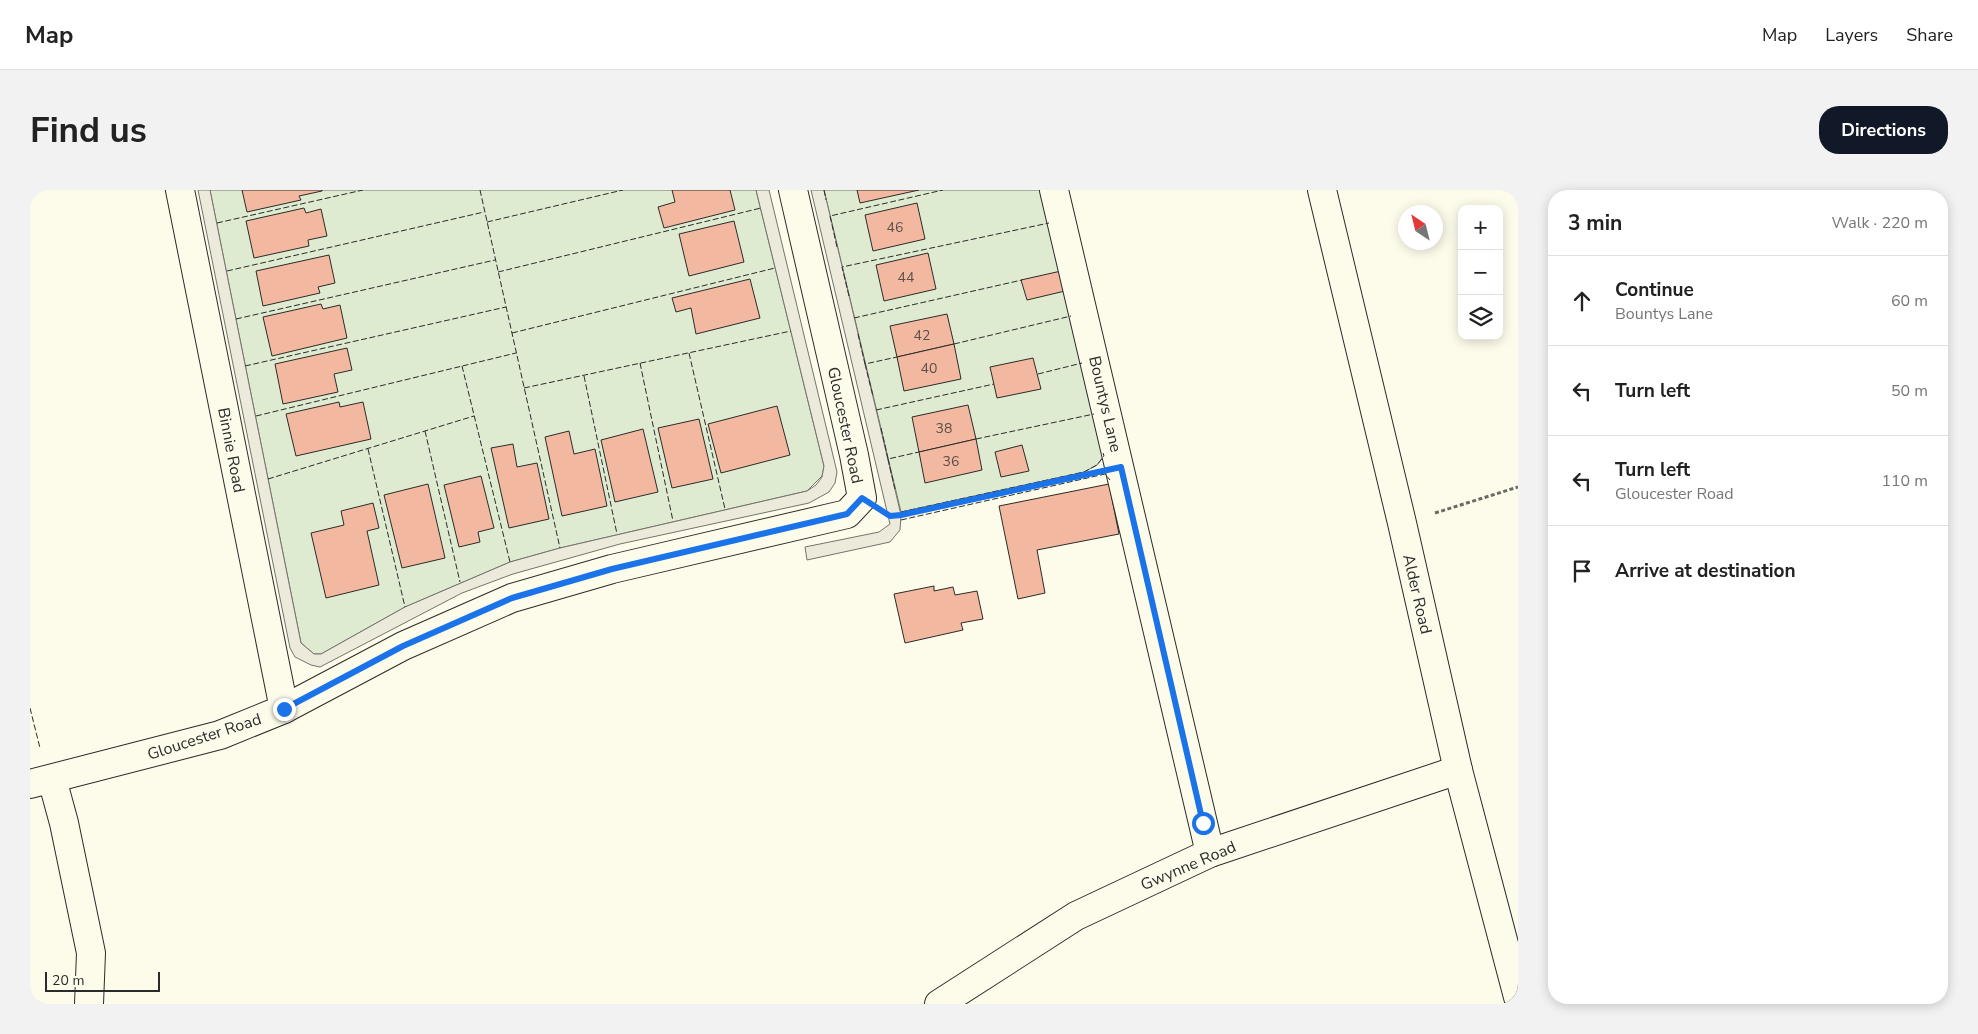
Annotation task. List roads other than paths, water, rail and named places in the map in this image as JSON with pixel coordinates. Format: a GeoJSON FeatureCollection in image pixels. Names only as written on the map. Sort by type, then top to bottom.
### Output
{"type":"FeatureCollection","features":[{"type":"Feature","properties":{"kind":"street","name":"Binnie Road"},"geometry":{"type":"LineString","coordinates":[[180,190],[284,709]]}},
{"type":"Feature","properties":{"kind":"street","name":"Gloucester Road"},"geometry":{"type":"LineString","coordinates":[[41,782],[220,735],[284,709],[403,646],[512,598],[612,569],[847,514],[862,498],[854,455],[792,190]]}},
{"type":"Feature","properties":{"kind":"street","name":"Bountys Lane"},"geometry":{"type":"LineString","coordinates":[[1054,190],[1121,467],[1210,853]]}},
{"type":"Feature","properties":{"kind":"street","name":"Alder Road"},"geometry":{"type":"LineString","coordinates":[[1322,190],[1402,523],[1458,770],[1518,997]]}},
{"type":"Feature","properties":{"kind":"street","name":"Gwynne Road"},"geometry":{"type":"LineString","coordinates":[[939,1004],[1076,916],[1210,853],[1458,770]]}},
{"type":"Feature","properties":{"kind":"street"},"geometry":{"type":"LineString","coordinates":[[41,782],[64,823],[90,953],[89,1004]]}}]}
